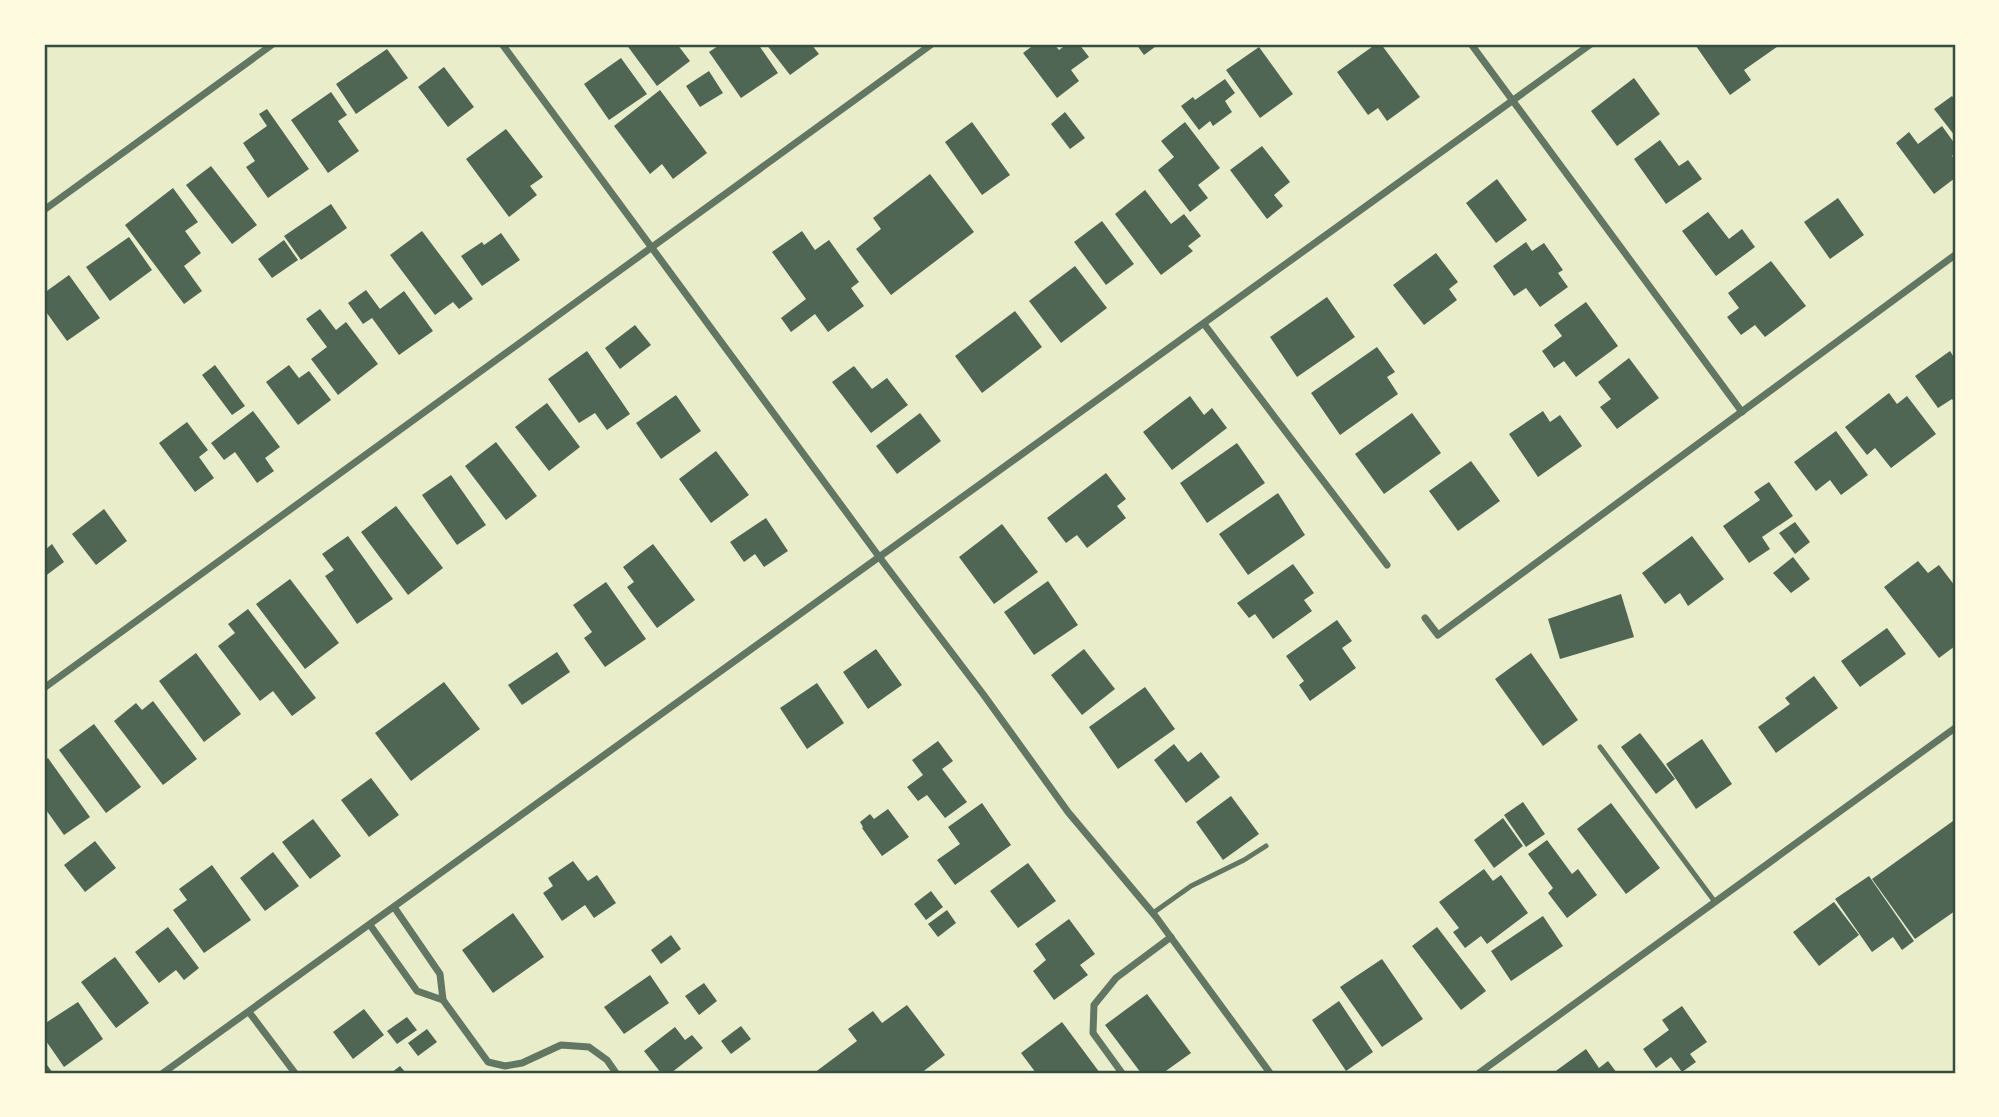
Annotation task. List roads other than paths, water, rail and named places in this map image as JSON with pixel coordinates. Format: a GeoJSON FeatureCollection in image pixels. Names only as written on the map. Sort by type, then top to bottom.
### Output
{"type":"FeatureCollection","features":[{"type":"Feature","properties":{"kind":"street"},"geometry":{"type":"LineString","coordinates":[[44,210],[273,44]]}},
{"type":"Feature","properties":{"kind":"street"},"geometry":{"type":"LineString","coordinates":[[502,44],[1068,812],[1153,913],[1270,1073]]}},
{"type":"Feature","properties":{"kind":"street"},"geometry":{"type":"LineString","coordinates":[[44,688],[932,44]]}},
{"type":"Feature","properties":{"kind":"street"},"geometry":{"type":"LineString","coordinates":[[1471,44],[1742,412]]}},
{"type":"Feature","properties":{"kind":"street"},"geometry":{"type":"LineString","coordinates":[[163,1073],[1591,44]]}},
{"type":"Feature","properties":{"kind":"street"},"geometry":{"type":"LineString","coordinates":[[1425,618],[1438,635],[1955,255]]}},
{"type":"Feature","properties":{"kind":"street"},"geometry":{"type":"LineString","coordinates":[[1204,324],[1387,565]]}},
{"type":"Feature","properties":{"kind":"street"},"geometry":{"type":"LineString","coordinates":[[1479,1073],[1955,728]]}},
{"type":"Feature","properties":{"kind":"street"},"geometry":{"type":"LineString","coordinates":[[394,907],[440,974],[443,1000],[488,1062],[505,1066],[522,1063],[561,1045],[589,1047],[607,1060],[617,1073]]}},
{"type":"Feature","properties":{"kind":"street"},"geometry":{"type":"LineString","coordinates":[[370,925],[417,990],[443,1000]]}},
{"type":"Feature","properties":{"kind":"street"},"geometry":{"type":"LineString","coordinates":[[1122,1073],[1093,1033],[1094,1005],[1116,978],[1171,937]]}},
{"type":"Feature","properties":{"kind":"street"},"geometry":{"type":"LineString","coordinates":[[249,1012],[295,1073]]}},
{"type":"Feature","properties":{"kind":"lane"},"geometry":{"type":"LineString","coordinates":[[1600,747],[1715,902]]}},
{"type":"Feature","properties":{"kind":"lane"},"geometry":{"type":"LineString","coordinates":[[1153,913],[1191,886],[1266,846]]}}]}
